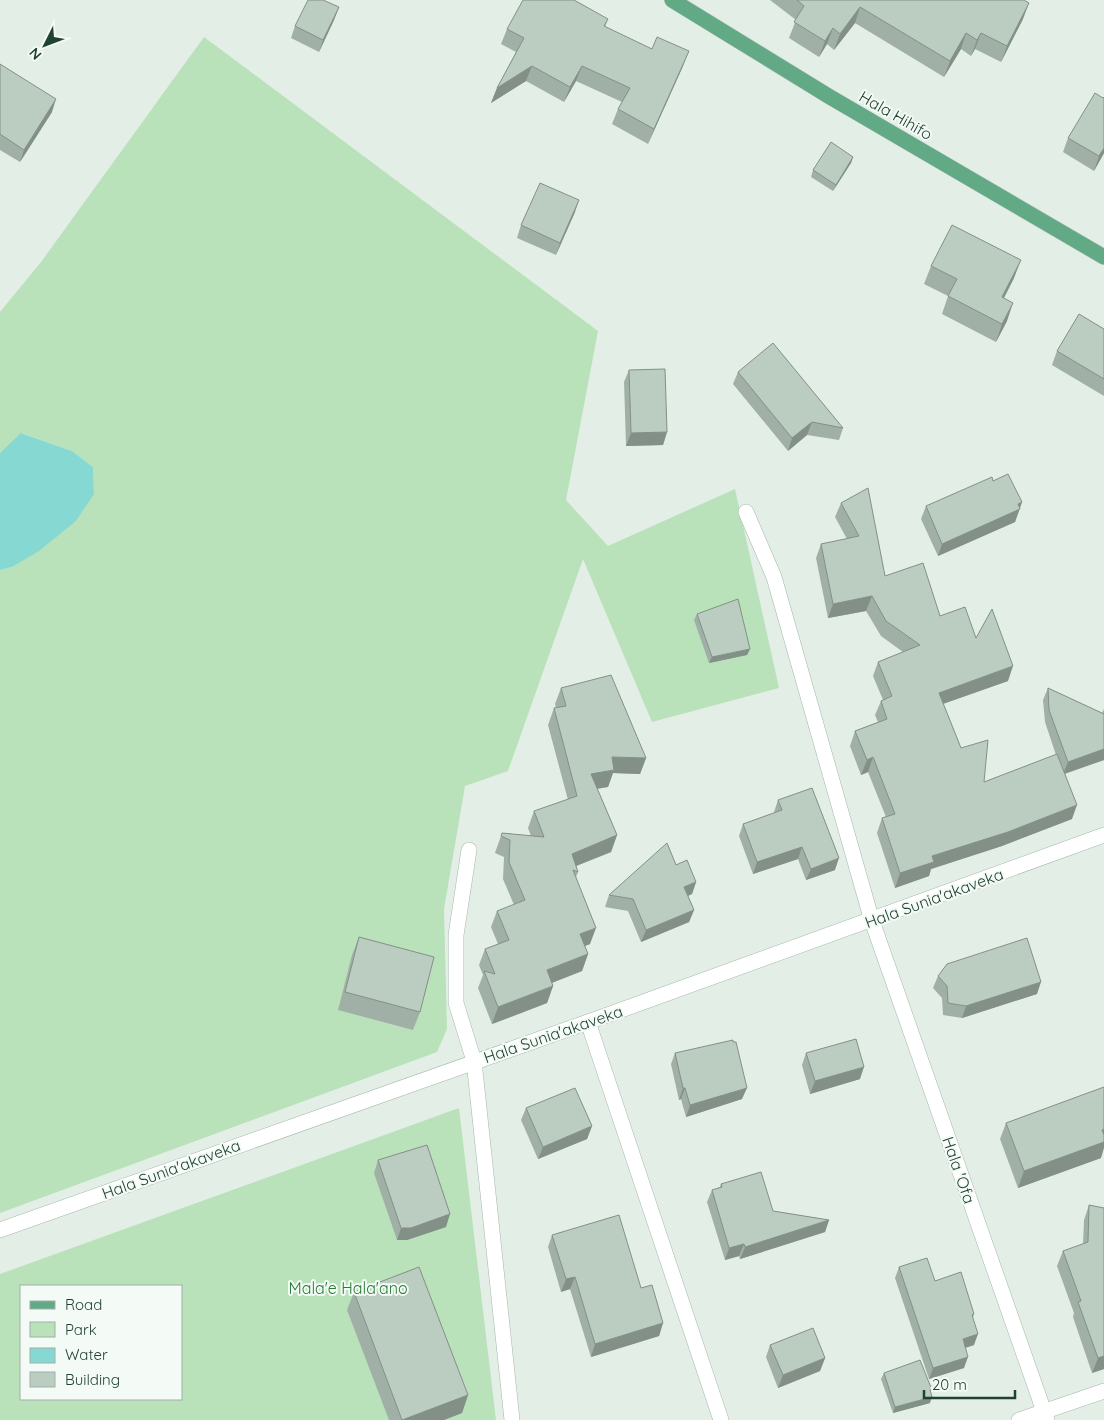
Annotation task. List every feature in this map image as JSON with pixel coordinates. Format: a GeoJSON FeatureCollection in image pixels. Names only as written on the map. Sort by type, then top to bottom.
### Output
{"type":"FeatureCollection","features":[{"type":"Feature","properties":{"kind":"main road","name":"Hala Hihifo"},"geometry":{"type":"LineString","coordinates":[[672,0],[830,97],[1104,257]]}},
{"type":"Feature","properties":{"kind":"street","name":"Hala 'Ofa"},"geometry":{"type":"LineString","coordinates":[[746,512],[774,577],[872,921],[1046,1415]]}},
{"type":"Feature","properties":{"kind":"street","name":"Hala Sunia'akaveka"},"geometry":{"type":"LineString","coordinates":[[0,1230],[872,921],[1104,835]]}},
{"type":"Feature","properties":{"kind":"street"},"geometry":{"type":"LineString","coordinates":[[469,850],[456,935],[456,1003],[474,1062],[512,1420]]}},
{"type":"Feature","properties":{"kind":"street"},"geometry":{"type":"LineString","coordinates":[[588,1022],[721,1420]]}},
{"type":"Feature","properties":{"kind":"street"},"geometry":{"type":"LineString","coordinates":[[1019,1420],[1046,1415],[1104,1391]]}},
{"type":"Feature","properties":{"kind":"green space"},"geometry":{"type":"Polygon","coordinates":[[[204,37],[598,331],[566,500],[608,546],[735,489],[779,688],[652,722],[583,559],[508,771],[465,786],[444,909],[447,1029],[437,1052],[0,1213],[0,570],[12,567],[76,521],[94,493],[93,467],[72,451],[22,433],[0,453],[0,312],[41,262],[204,37]]]}},
{"type":"Feature","properties":{"kind":"green space","name":"Mala'e Hala'ano"},"geometry":{"type":"Polygon","coordinates":[[[459,1108],[496,1420],[0,1420],[0,1274],[459,1108]]]}},
{"type":"Feature","properties":{"kind":"water"},"geometry":{"type":"Polygon","coordinates":[[[21,433],[72,451],[93,467],[94,494],[76,521],[39,551],[12,567],[0,570],[0,453],[21,433]]]}},
{"type":"Feature","properties":{"kind":"building"},"geometry":{"type":"Polygon","coordinates":[[[308,0],[323,0],[339,7],[323,40],[295,26],[308,0]]]}},
{"type":"Feature","properties":{"kind":"building"},"geometry":{"type":"Polygon","coordinates":[[[523,0],[574,0],[608,19],[604,26],[652,49],[657,37],[689,51],[654,129],[618,109],[630,88],[582,66],[570,87],[532,66],[497,88],[524,38],[507,29],[523,0]]]}},
{"type":"Feature","properties":{"kind":"building"},"geometry":{"type":"Polygon","coordinates":[[[797,0],[1024,0],[1029,3],[1007,46],[981,33],[977,40],[966,33],[950,61],[860,7],[840,34],[833,28],[825,41],[794,22],[804,6],[797,0]]]}},
{"type":"Feature","properties":{"kind":"building"},"geometry":{"type":"Polygon","coordinates":[[[0,64],[56,99],[24,150],[0,134],[0,64]]]}},
{"type":"Feature","properties":{"kind":"building"},"geometry":{"type":"Polygon","coordinates":[[[1095,93],[1104,97],[1104,148],[1099,156],[1068,138],[1095,93]]]}},
{"type":"Feature","properties":{"kind":"building"},"geometry":{"type":"Polygon","coordinates":[[[831,142],[853,157],[836,185],[813,170],[831,142]]]}},
{"type":"Feature","properties":{"kind":"building"},"geometry":{"type":"Polygon","coordinates":[[[540,183],[579,200],[560,243],[521,225],[540,183]]]}},
{"type":"Feature","properties":{"kind":"building"},"geometry":{"type":"Polygon","coordinates":[[[952,225],[1021,260],[1002,297],[1013,303],[1002,324],[948,296],[957,279],[931,266],[952,225]]]}},
{"type":"Feature","properties":{"kind":"building"},"geometry":{"type":"Polygon","coordinates":[[[1079,314],[1104,329],[1104,379],[1057,351],[1079,314]]]}},
{"type":"Feature","properties":{"kind":"building"},"geometry":{"type":"Polygon","coordinates":[[[773,343],[843,428],[812,422],[792,438],[738,372],[773,343]]]}},
{"type":"Feature","properties":{"kind":"building"},"geometry":{"type":"Polygon","coordinates":[[[665,369],[667,432],[631,433],[629,370],[665,369]]]}},
{"type":"Feature","properties":{"kind":"building"},"geometry":{"type":"Polygon","coordinates":[[[1008,474],[1022,502],[1018,504],[1020,509],[942,544],[926,506],[992,477],[993,481],[1008,474]]]}},
{"type":"Feature","properties":{"kind":"building"},"geometry":{"type":"Polygon","coordinates":[[[868,488],[885,576],[923,563],[940,616],[965,607],[976,638],[992,609],[1013,666],[939,693],[961,748],[988,740],[984,782],[1057,754],[1077,805],[1008,832],[932,856],[934,862],[900,873],[882,818],[895,814],[873,757],[867,760],[855,731],[887,719],[881,701],[892,696],[878,662],[920,645],[886,621],[872,596],[833,604],[821,544],[859,536],[841,503],[868,488]]]}},
{"type":"Feature","properties":{"kind":"building"},"geometry":{"type":"Polygon","coordinates":[[[738,599],[750,649],[712,657],[697,614],[738,599]]]}},
{"type":"Feature","properties":{"kind":"building"},"geometry":{"type":"Polygon","coordinates":[[[611,675],[646,758],[612,757],[614,770],[591,774],[617,835],[572,854],[578,872],[573,870],[596,928],[580,934],[588,954],[547,970],[553,986],[498,1007],[484,971],[495,974],[485,949],[509,940],[497,911],[525,900],[509,862],[510,840],[501,836],[502,833],[544,837],[534,811],[577,796],[554,708],[566,706],[561,688],[611,675]]]}},
{"type":"Feature","properties":{"kind":"building"},"geometry":{"type":"Polygon","coordinates":[[[1048,688],[1104,714],[1104,749],[1068,762],[1049,710],[1048,688]]]}},
{"type":"Feature","properties":{"kind":"building"},"geometry":{"type":"Polygon","coordinates":[[[812,788],[839,858],[811,869],[802,847],[757,862],[743,824],[782,810],[778,800],[812,788]]]}},
{"type":"Feature","properties":{"kind":"building"},"geometry":{"type":"Polygon","coordinates":[[[667,843],[676,865],[687,860],[696,882],[684,887],[694,910],[646,930],[633,899],[609,895],[667,843]]]}},
{"type":"Feature","properties":{"kind":"building"},"geometry":{"type":"Polygon","coordinates":[[[359,937],[434,957],[420,1012],[345,992],[359,937]]]}},
{"type":"Feature","properties":{"kind":"building"},"geometry":{"type":"Polygon","coordinates":[[[1027,938],[1041,982],[966,1006],[948,1003],[947,986],[938,976],[947,964],[1027,938]]]}},
{"type":"Feature","properties":{"kind":"building"},"geometry":{"type":"Polygon","coordinates":[[[856,1039],[864,1067],[815,1081],[806,1053],[856,1039]]]}},
{"type":"Feature","properties":{"kind":"building"},"geometry":{"type":"Polygon","coordinates":[[[733,1040],[733,1042],[736,1042],[747,1088],[690,1105],[685,1088],[683,1088],[675,1053],[733,1040]]]}},
{"type":"Feature","properties":{"kind":"building"},"geometry":{"type":"Polygon","coordinates":[[[1104,1087],[1104,1129],[1102,1130],[1104,1142],[1024,1171],[1006,1123],[1104,1087]]]}},
{"type":"Feature","properties":{"kind":"building"},"geometry":{"type":"Polygon","coordinates":[[[575,1088],[592,1126],[543,1147],[526,1108],[575,1088]]]}},
{"type":"Feature","properties":{"kind":"building"},"geometry":{"type":"Polygon","coordinates":[[[427,1145],[450,1214],[411,1228],[401,1228],[378,1160],[427,1145]]]}},
{"type":"Feature","properties":{"kind":"building"},"geometry":{"type":"Polygon","coordinates":[[[761,1172],[773,1211],[829,1220],[745,1247],[744,1244],[729,1248],[712,1190],[722,1187],[721,1184],[761,1172]]]}},
{"type":"Feature","properties":{"kind":"building"},"geometry":{"type":"Polygon","coordinates":[[[1089,1205],[1104,1208],[1104,1356],[1098,1358],[1078,1302],[1081,1301],[1063,1251],[1088,1242],[1089,1205]]]}},
{"type":"Feature","properties":{"kind":"building"},"geometry":{"type":"Polygon","coordinates":[[[619,1215],[641,1288],[652,1285],[663,1323],[595,1344],[575,1277],[566,1279],[552,1235],[619,1215]]]}},
{"type":"Feature","properties":{"kind":"building"},"geometry":{"type":"Polygon","coordinates":[[[927,1258],[935,1281],[961,1272],[978,1334],[963,1339],[968,1357],[933,1368],[899,1267],[927,1258]]]}},
{"type":"Feature","properties":{"kind":"building"},"geometry":{"type":"Polygon","coordinates":[[[419,1267],[468,1395],[402,1420],[354,1292],[419,1267]]]}},
{"type":"Feature","properties":{"kind":"building"},"geometry":{"type":"Polygon","coordinates":[[[813,1328],[825,1358],[783,1375],[770,1345],[813,1328]]]}},
{"type":"Feature","properties":{"kind":"building"},"geometry":{"type":"Polygon","coordinates":[[[920,1360],[932,1390],[930,1390],[932,1397],[895,1407],[884,1373],[920,1360]]]}}]}
